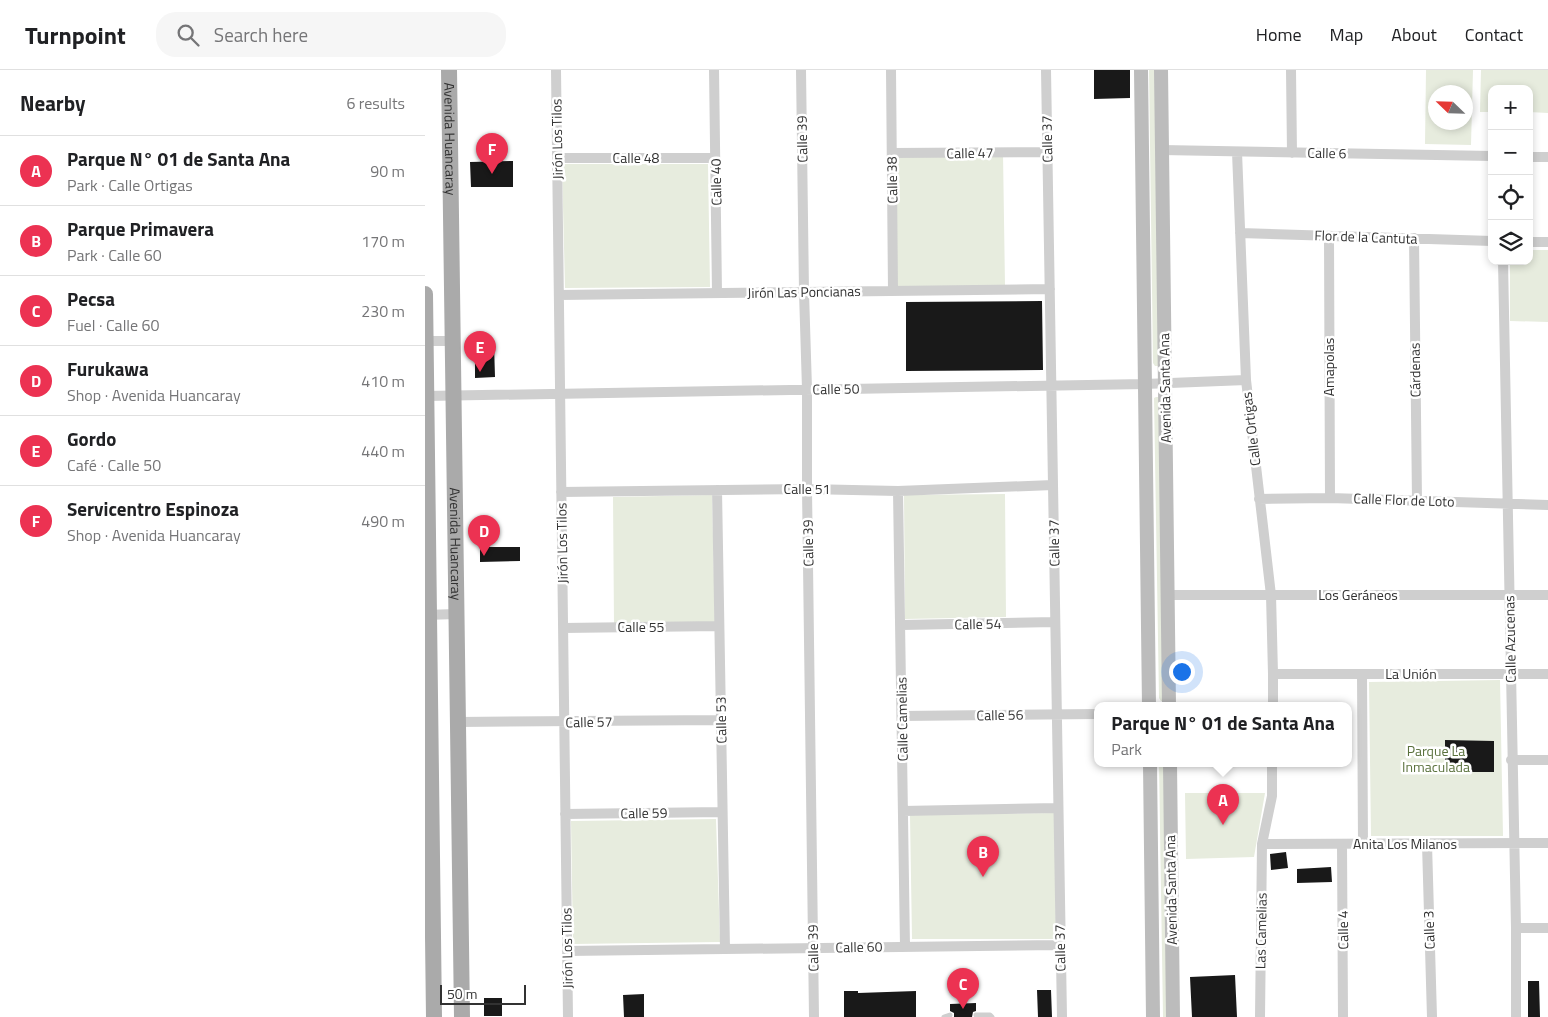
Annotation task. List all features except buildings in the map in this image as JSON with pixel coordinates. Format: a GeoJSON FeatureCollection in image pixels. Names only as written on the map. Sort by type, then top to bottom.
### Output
{"type":"FeatureCollection","features":[{"type":"Feature","properties":{"kind":"main road","name":"Avenida Huancaray"},"geometry":{"type":"LineString","coordinates":[[449,70],[462,1017]]}},
{"type":"Feature","properties":{"kind":"main road","name":"Avenida Huancaray"},"geometry":{"type":"LineString","coordinates":[[425,294],[429,979],[434,1017]]}},
{"type":"Feature","properties":{"kind":"street","name":"Jirón Los Tilos"},"geometry":{"type":"LineString","coordinates":[[556,70],[568,1017]]}},
{"type":"Feature","properties":{"kind":"street","name":"Calle 40"},"geometry":{"type":"LineString","coordinates":[[713,70],[717,293]]}},
{"type":"Feature","properties":{"kind":"street","name":"Calle 39"},"geometry":{"type":"LineString","coordinates":[[801,70],[807,390],[814,1017]]}},
{"type":"Feature","properties":{"kind":"street","name":"Calle 38"},"geometry":{"type":"LineString","coordinates":[[891,70],[893,291]]}},
{"type":"Feature","properties":{"kind":"street","name":"Calle 37"},"geometry":{"type":"LineString","coordinates":[[1046,70],[1062,1017]]}},
{"type":"Feature","properties":{"kind":"street","name":"Avenida Santa Ana"},"geometry":{"type":"LineString","coordinates":[[1141,70],[1149,702]]}},
{"type":"Feature","properties":{"kind":"street","name":"Avenida Santa Ana"},"geometry":{"type":"LineString","coordinates":[[1161,70],[1169,702]]}},
{"type":"Feature","properties":{"kind":"street"},"geometry":{"type":"LineString","coordinates":[[1291,70],[1292,152]]}},
{"type":"Feature","properties":{"kind":"street","name":"Calle 6"},"geometry":{"type":"LineString","coordinates":[[1162,150],[1488,156]]}},
{"type":"Feature","properties":{"kind":"street","name":"Calle 47"},"geometry":{"type":"LineString","coordinates":[[892,153],[1047,152]]}},
{"type":"Feature","properties":{"kind":"street","name":"Calle Ortigas"},"geometry":{"type":"LineString","coordinates":[[1237,152],[1245,380],[1271,595],[1273,702]]}},
{"type":"Feature","properties":{"kind":"street"},"geometry":{"type":"LineString","coordinates":[[1533,156],[1548,157]]}},
{"type":"Feature","properties":{"kind":"street","name":"Calle 48"},"geometry":{"type":"LineString","coordinates":[[557,158],[715,158]]}},
{"type":"Feature","properties":{"kind":"street","name":"Flor de la Cantuta"},"geometry":{"type":"LineString","coordinates":[[1240,233],[1488,241]]}},
{"type":"Feature","properties":{"kind":"street","name":"Amapolas"},"geometry":{"type":"LineString","coordinates":[[1329,236],[1330,498]]}},
{"type":"Feature","properties":{"kind":"street","name":"Cárdenas"},"geometry":{"type":"LineString","coordinates":[[1414,238],[1417,501]]}},
{"type":"Feature","properties":{"kind":"street"},"geometry":{"type":"LineString","coordinates":[[1533,242],[1548,242]]}},
{"type":"Feature","properties":{"kind":"street","name":"Calle Azucenas"},"geometry":{"type":"LineString","coordinates":[[1503,265],[1511,760],[1516,928],[1516,1017]]}},
{"type":"Feature","properties":{"kind":"street","name":"Jirón Las Poncianas"},"geometry":{"type":"LineString","coordinates":[[559,295],[1050,289]]}},
{"type":"Feature","properties":{"kind":"street"},"geometry":{"type":"LineString","coordinates":[[425,341],[453,341]]}},
{"type":"Feature","properties":{"kind":"street","name":"Calle 50"},"geometry":{"type":"LineString","coordinates":[[426,396],[1165,384],[1245,380]]}},
{"type":"Feature","properties":{"kind":"street","name":"Calle 51"},"geometry":{"type":"LineString","coordinates":[[561,492],[807,489],[899,491],[1053,485]]}},
{"type":"Feature","properties":{"kind":"street","name":"Calle 53"},"geometry":{"type":"LineString","coordinates":[[717,490],[725,949]]}},
{"type":"Feature","properties":{"kind":"street","name":"Calle Camelias"},"geometry":{"type":"LineString","coordinates":[[899,491],[905,947]]}},
{"type":"Feature","properties":{"kind":"street","name":"Calle Flor de Loto"},"geometry":{"type":"LineString","coordinates":[[1259,499],[1330,498],[1548,504]]}},
{"type":"Feature","properties":{"kind":"street","name":"Los Geráneos"},"geometry":{"type":"LineString","coordinates":[[1168,595],[1548,594]]}},
{"type":"Feature","properties":{"kind":"street"},"geometry":{"type":"LineString","coordinates":[[427,615],[456,614]]}},
{"type":"Feature","properties":{"kind":"street","name":"Calle 54"},"geometry":{"type":"LineString","coordinates":[[901,625],[1055,622]]}},
{"type":"Feature","properties":{"kind":"street","name":"Calle 55"},"geometry":{"type":"LineString","coordinates":[[563,628],[719,626]]}},
{"type":"Feature","properties":{"kind":"street","name":"La Unión"},"geometry":{"type":"LineString","coordinates":[[1273,674],[1548,674]]}},
{"type":"Feature","properties":{"kind":"street"},"geometry":{"type":"LineString","coordinates":[[1362,674],[1363,844]]}},
{"type":"Feature","properties":{"kind":"street","name":"Calle 56"},"geometry":{"type":"LineString","coordinates":[[902,716],[1094,714]]}},
{"type":"Feature","properties":{"kind":"street","name":"Calle 57"},"geometry":{"type":"LineString","coordinates":[[458,722],[721,720]]}},
{"type":"Feature","properties":{"kind":"street"},"geometry":{"type":"LineString","coordinates":[[1511,760],[1548,760]]}},
{"type":"Feature","properties":{"kind":"street","name":"Avenida Santa Ana"},"geometry":{"type":"LineString","coordinates":[[1150,767],[1153,1017]]}},
{"type":"Feature","properties":{"kind":"street","name":"Avenida Santa Ana"},"geometry":{"type":"LineString","coordinates":[[1170,767],[1173,1017]]}},
{"type":"Feature","properties":{"kind":"street"},"geometry":{"type":"LineString","coordinates":[[1262,844],[1272,796],[1272,767]]}},
{"type":"Feature","properties":{"kind":"street"},"geometry":{"type":"LineString","coordinates":[[903,811],[1058,808]]}},
{"type":"Feature","properties":{"kind":"street","name":"Calle 59"},"geometry":{"type":"LineString","coordinates":[[565,814],[722,812]]}},
{"type":"Feature","properties":{"kind":"street","name":"Anita Los Milanos"},"geometry":{"type":"LineString","coordinates":[[1262,844],[1548,843]]}},
{"type":"Feature","properties":{"kind":"street","name":"Las Camelias"},"geometry":{"type":"LineString","coordinates":[[1260,1017],[1262,844]]}},
{"type":"Feature","properties":{"kind":"street","name":"Calle 4"},"geometry":{"type":"LineString","coordinates":[[1342,844],[1343,1017]]}},
{"type":"Feature","properties":{"kind":"street","name":"Calle 3"},"geometry":{"type":"LineString","coordinates":[[1427,844],[1432,1017]]}},
{"type":"Feature","properties":{"kind":"street"},"geometry":{"type":"LineString","coordinates":[[1516,928],[1548,928]]}},
{"type":"Feature","properties":{"kind":"street","name":"Calle 60"},"geometry":{"type":"LineString","coordinates":[[567,951],[1060,945]]}},
{"type":"Feature","properties":{"kind":"lane"},"geometry":{"type":"LineString","coordinates":[[944,1017],[950,1015]]}},
{"type":"Feature","properties":{"kind":"lane"},"geometry":{"type":"LineString","coordinates":[[976,1015],[990,1015],[992,1017]]}},
{"type":"Feature","properties":{"kind":"green space"},"geometry":{"type":"Polygon","coordinates":[[[1149,70],[1157,70],[1159,366],[1155,366],[1153,363],[1149,70]]]}},
{"type":"Feature","properties":{"kind":"green space"},"geometry":{"type":"Polygon","coordinates":[[[1426,70],[1473,70],[1473,85],[1428,85],[1428,130],[1471,130],[1471,145],[1425,144],[1426,70]]]}},
{"type":"Feature","properties":{"kind":"green space"},"geometry":{"type":"Polygon","coordinates":[[[1481,70],[1548,70],[1548,113],[1533,112],[1533,85],[1488,85],[1488,112],[1480,112],[1481,70]]]}},
{"type":"Feature","properties":{"kind":"green space"},"geometry":{"type":"Polygon","coordinates":[[[1003,153],[1005,286],[896,288],[897,154],[1003,153]]]}},
{"type":"Feature","properties":{"kind":"green space"},"geometry":{"type":"Polygon","coordinates":[[[562,164],[708,164],[710,287],[565,288],[562,164]]]}},
{"type":"Feature","properties":{"kind":"green space"},"geometry":{"type":"Polygon","coordinates":[[[1533,250],[1548,250],[1548,322],[1510,321],[1510,265],[1533,265],[1533,250]]]}},
{"type":"Feature","properties":{"kind":"green space"},"geometry":{"type":"Polygon","coordinates":[[[1161,397],[1165,701],[1161,701],[1159,698],[1154,398],[1161,397]]]}},
{"type":"Feature","properties":{"kind":"green space"},"geometry":{"type":"Polygon","coordinates":[[[1005,494],[1006,617],[905,619],[904,495],[1005,494]]]}},
{"type":"Feature","properties":{"kind":"green space"},"geometry":{"type":"Polygon","coordinates":[[[712,495],[715,622],[614,624],[613,497],[712,495]]]}},
{"type":"Feature","properties":{"kind":"green space","name":"Parque La Inmaculada"},"geometry":{"type":"Polygon","coordinates":[[[1500,680],[1503,836],[1371,836],[1369,682],[1500,680]]]}},
{"type":"Feature","properties":{"kind":"green space"},"geometry":{"type":"Polygon","coordinates":[[[1159,767],[1168,767],[1171,1017],[1163,1017],[1159,767]]]}},
{"type":"Feature","properties":{"kind":"green space"},"geometry":{"type":"Polygon","coordinates":[[[1185,793],[1265,793],[1254,857],[1186,859],[1185,793]]]}},
{"type":"Feature","properties":{"kind":"green space"},"geometry":{"type":"Polygon","coordinates":[[[1055,813],[1056,939],[912,939],[910,815],[1055,813]]]}},
{"type":"Feature","properties":{"kind":"green space"},"geometry":{"type":"Polygon","coordinates":[[[716,819],[720,942],[573,944],[571,821],[716,819]]]}},
{"type":"Feature","properties":{"kind":"place","name":"Servicentro Espinoza"},"geometry":{"type":"Point","coordinates":[492,174]}},
{"type":"Feature","properties":{"kind":"place","name":"Gordo"},"geometry":{"type":"Point","coordinates":[480,372]}},
{"type":"Feature","properties":{"kind":"place","name":"Furukawa"},"geometry":{"type":"Point","coordinates":[484,556]}},
{"type":"Feature","properties":{"kind":"place","name":"Parque N° 01 de Santa Ana"},"geometry":{"type":"Point","coordinates":[1223,825]}},
{"type":"Feature","properties":{"kind":"place","name":"Parque Primavera"},"geometry":{"type":"Point","coordinates":[983,877]}},
{"type":"Feature","properties":{"kind":"place","name":"Pecsa"},"geometry":{"type":"Point","coordinates":[963,1009]}}]}
